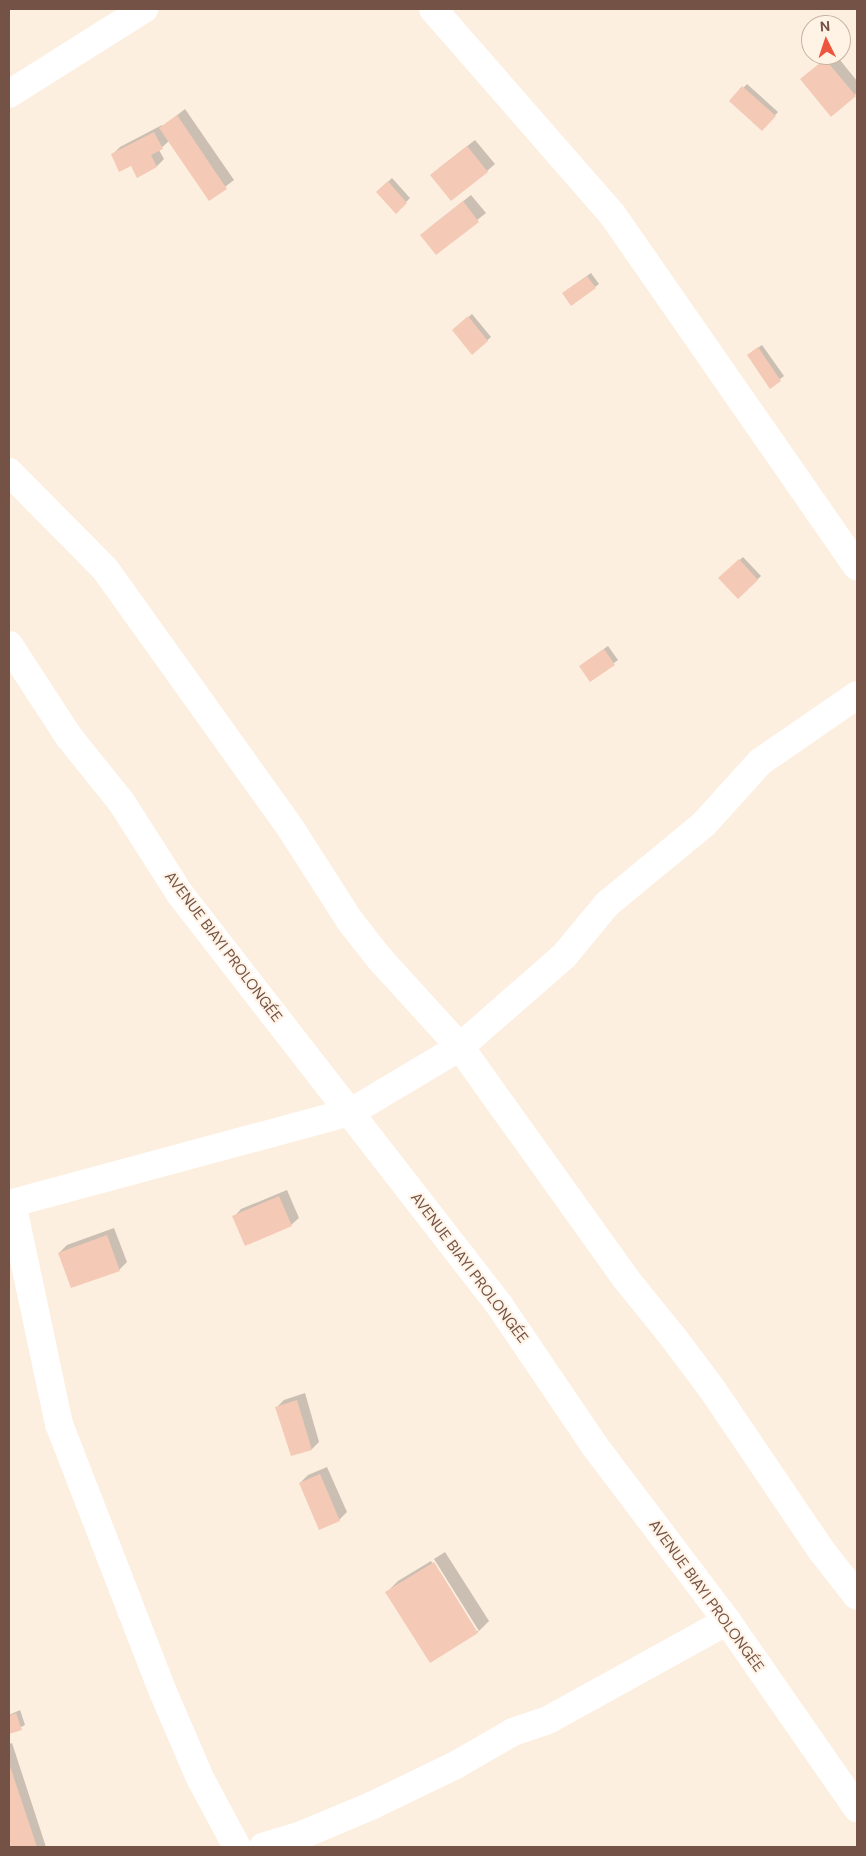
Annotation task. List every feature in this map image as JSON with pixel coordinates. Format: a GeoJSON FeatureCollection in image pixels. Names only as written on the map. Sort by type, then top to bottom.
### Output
{"type":"FeatureCollection","features":[{"type":"Feature","properties":{"kind":"street"},"geometry":{"type":"LineString","coordinates":[[9,94],[144,9]]}},
{"type":"Feature","properties":{"kind":"street"},"geometry":{"type":"LineString","coordinates":[[434,9],[612,214],[857,566]]}},
{"type":"Feature","properties":{"kind":"street"},"geometry":{"type":"LineString","coordinates":[[9,472],[105,569],[291,830],[350,921],[379,958],[460,1047],[626,1279],[673,1337],[712,1390],[821,1550],[857,1596]]}},
{"type":"Feature","properties":{"kind":"street","name":"AVENUE BIAYI PROLONGÉE"},"geometry":{"type":"LineString","coordinates":[[9,645],[69,738],[122,803],[180,894],[500,1306],[594,1445],[726,1621],[857,1808]]}},
{"type":"Feature","properties":{"kind":"street"},"geometry":{"type":"LineString","coordinates":[[237,1847],[200,1778],[160,1683],[59,1424],[10,1203],[351,1112],[460,1047],[564,956],[608,904],[704,824],[760,762],[857,696]]}},
{"type":"Feature","properties":{"kind":"street"},"geometry":{"type":"LineString","coordinates":[[263,1847],[302,1836],[373,1806],[446,1770],[513,1732],[548,1720],[726,1621]]}},
{"type":"Feature","properties":{"kind":"building"},"geometry":{"type":"Polygon","coordinates":[[[818,65],[830,65],[856,96],[831,117],[800,79],[818,65]]]}},
{"type":"Feature","properties":{"kind":"building"},"geometry":{"type":"Polygon","coordinates":[[[742,86],[776,116],[762,131],[729,101],[742,86]]]}},
{"type":"Feature","properties":{"kind":"building"},"geometry":{"type":"Polygon","coordinates":[[[177,115],[227,189],[209,201],[159,128],[177,115]]]}},
{"type":"Feature","properties":{"kind":"building"},"geometry":{"type":"Polygon","coordinates":[[[154,132],[163,149],[151,155],[157,167],[137,178],[131,166],[119,172],[111,154],[154,132]]]}},
{"type":"Feature","properties":{"kind":"building"},"geometry":{"type":"Polygon","coordinates":[[[467,146],[488,172],[451,201],[430,175],[467,146]]]}},
{"type":"Feature","properties":{"kind":"building"},"geometry":{"type":"Polygon","coordinates":[[[388,181],[407,203],[396,214],[376,192],[388,181]]]}},
{"type":"Feature","properties":{"kind":"building"},"geometry":{"type":"Polygon","coordinates":[[[463,201],[479,222],[436,255],[420,235],[463,201]]]}},
{"type":"Feature","properties":{"kind":"building"},"geometry":{"type":"Polygon","coordinates":[[[587,276],[596,288],[571,306],[562,293],[587,276]]]}},
{"type":"Feature","properties":{"kind":"building"},"geometry":{"type":"Polygon","coordinates":[[[468,316],[488,341],[472,355],[452,330],[468,316]]]}},
{"type":"Feature","properties":{"kind":"building"},"geometry":{"type":"Polygon","coordinates":[[[758,347],[781,381],[770,389],[747,355],[758,347]]]}},
{"type":"Feature","properties":{"kind":"building"},"geometry":{"type":"Polygon","coordinates":[[[739,559],[758,580],[738,599],[718,578],[739,559]]]}},
{"type":"Feature","properties":{"kind":"building"},"geometry":{"type":"Polygon","coordinates":[[[604,649],[615,665],[590,682],[579,666],[604,649]]]}},
{"type":"Feature","properties":{"kind":"building"},"geometry":{"type":"Polygon","coordinates":[[[279,1196],[292,1226],[245,1246],[232,1216],[279,1196]]]}},
{"type":"Feature","properties":{"kind":"building"},"geometry":{"type":"Polygon","coordinates":[[[107,1235],[120,1271],[71,1288],[58,1253],[107,1235]]]}},
{"type":"Feature","properties":{"kind":"building"},"geometry":{"type":"Polygon","coordinates":[[[297,1400],[312,1450],[291,1456],[275,1407],[297,1400]]]}},
{"type":"Feature","properties":{"kind":"building"},"geometry":{"type":"Polygon","coordinates":[[[320,1474],[340,1521],[319,1530],[299,1483],[320,1474]]]}},
{"type":"Feature","properties":{"kind":"building"},"geometry":{"type":"Polygon","coordinates":[[[434,1562],[478,1633],[430,1663],[385,1592],[434,1562]]]}},
{"type":"Feature","properties":{"kind":"building"},"geometry":{"type":"Polygon","coordinates":[[[16,1713],[22,1730],[9,1734],[9,1716],[16,1713]]]}},
{"type":"Feature","properties":{"kind":"building"},"geometry":{"type":"Polygon","coordinates":[[[9,1763],[37,1847],[9,1847],[9,1763]]]}}]}
